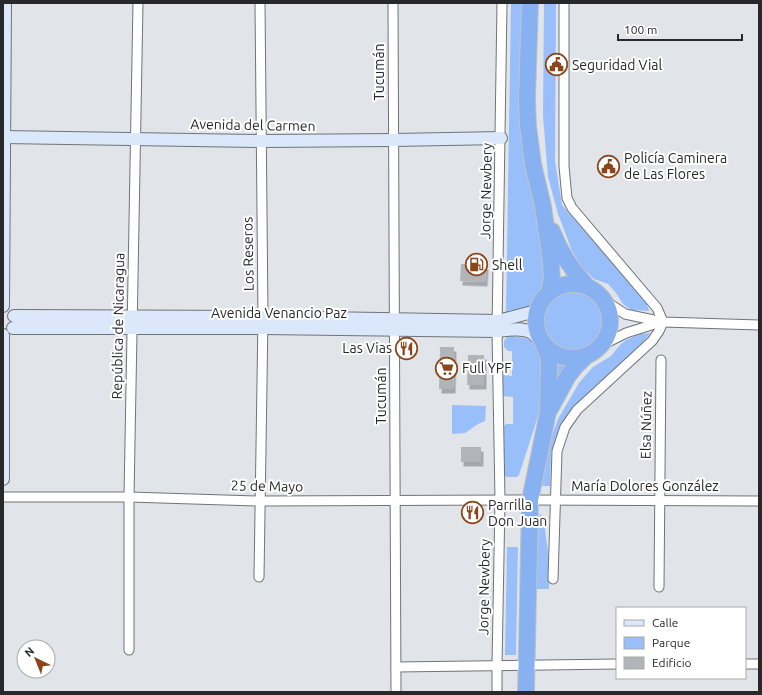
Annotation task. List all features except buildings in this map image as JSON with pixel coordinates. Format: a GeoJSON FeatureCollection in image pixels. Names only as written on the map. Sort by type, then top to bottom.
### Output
{"type":"FeatureCollection","features":[{"type":"Feature","properties":{"kind":"highway"},"geometry":{"type":"LineString","coordinates":[[530,3],[527,98],[528,126],[533,164],[543,206],[551,262],[552,279],[549,292]]}},
{"type":"Feature","properties":{"kind":"highway"},"geometry":{"type":"LineString","coordinates":[[543,206],[557,244],[568,264],[586,285],[596,291],[604,300],[610,319],[606,338],[594,351],[575,367],[568,376],[548,412]]}},
{"type":"Feature","properties":{"kind":"highway"},"geometry":{"type":"LineString","coordinates":[[526,692],[530,500],[548,412],[549,359],[537,334],[535,326],[536,311],[541,300],[557,287],[576,283],[586,285]]}},
{"type":"Feature","properties":{"kind":"highway"},"geometry":{"type":"LineString","coordinates":[[542,343],[553,353],[564,357],[576,358],[594,351]]}},
{"type":"Feature","properties":{"kind":"main road"},"geometry":{"type":"LineString","coordinates":[[3,478],[8,329],[10,310],[3,306],[5,3]]}},
{"type":"Feature","properties":{"kind":"main road","name":"Avenida del Carmen"},"geometry":{"type":"LineString","coordinates":[[3,137],[261,141],[501,138]]}},
{"type":"Feature","properties":{"kind":"main road","name":"Avenida Venancio Paz"},"geometry":{"type":"LineString","coordinates":[[498,326],[536,311]]}},
{"type":"Feature","properties":{"kind":"main road","name":"Avenida Venancio Paz"},"geometry":{"type":"LineString","coordinates":[[8,329],[132,323],[498,326],[527,330],[542,343]]}},
{"type":"Feature","properties":{"kind":"street","name":"República de Nicaragua"},"geometry":{"type":"LineString","coordinates":[[129,650],[129,497],[138,3]]}},
{"type":"Feature","properties":{"kind":"street","name":"Los Reseros"},"geometry":{"type":"LineString","coordinates":[[259,577],[263,323],[260,3]]}},
{"type":"Feature","properties":{"kind":"street","name":"Tucumán"},"geometry":{"type":"LineString","coordinates":[[393,3],[396,692]]}},
{"type":"Feature","properties":{"kind":"street","name":"Jorge Newbery"},"geometry":{"type":"LineString","coordinates":[[497,692],[496,666],[500,500],[498,326],[502,3]]}},
{"type":"Feature","properties":{"kind":"street"},"geometry":{"type":"LineString","coordinates":[[553,579],[557,451],[565,427],[578,410],[652,341],[659,332],[663,322],[657,308],[572,208],[567,198],[564,166],[564,3]]}},
{"type":"Feature","properties":{"kind":"street"},"geometry":{"type":"LineString","coordinates":[[604,300],[624,314],[663,322],[759,325]]}},
{"type":"Feature","properties":{"kind":"street"},"geometry":{"type":"LineString","coordinates":[[594,351],[626,333],[663,322]]}},
{"type":"Feature","properties":{"kind":"street","name":"Elsa Núñez"},"geometry":{"type":"LineString","coordinates":[[659,587],[661,360]]}},
{"type":"Feature","properties":{"kind":"street","name":"25 de Mayo"},"geometry":{"type":"LineString","coordinates":[[3,497],[129,497],[260,501],[530,500]]}},
{"type":"Feature","properties":{"kind":"street","name":"María Dolores González"},"geometry":{"type":"LineString","coordinates":[[530,500],[759,501]]}},
{"type":"Feature","properties":{"kind":"street"},"geometry":{"type":"LineString","coordinates":[[396,667],[616,664]]}},
{"type":"Feature","properties":{"kind":"street"},"geometry":{"type":"LineString","coordinates":[[746,664],[759,664]]}},
{"type":"Feature","properties":{"kind":"green space"},"geometry":{"type":"Polygon","coordinates":[[[511,3],[525,3],[548,268],[542,292],[536,300],[526,309],[506,311],[511,3]]]}},
{"type":"Feature","properties":{"kind":"green space"},"geometry":{"type":"Polygon","coordinates":[[[544,3],[556,3],[555,161],[562,205],[646,301],[649,311],[631,310],[623,304],[608,284],[594,279],[581,266],[572,251],[558,214],[548,177],[543,116],[544,3]]]}},
{"type":"Feature","properties":{"kind":"green space"},"geometry":{"type":"Polygon","coordinates":[[[573,291],[589,296],[594,300],[598,305],[603,321],[598,337],[594,342],[589,346],[573,351],[557,346],[552,342],[548,337],[543,321],[548,305],[552,300],[557,296],[573,291]]]}},
{"type":"Feature","properties":{"kind":"green space"},"geometry":{"type":"Polygon","coordinates":[[[650,333],[644,342],[575,407],[561,425],[551,453],[550,486],[540,486],[544,457],[558,419],[579,383],[593,367],[611,356],[626,340],[640,334],[650,333]]]}},
{"type":"Feature","properties":{"kind":"green space"},"geometry":{"type":"Polygon","coordinates":[[[512,336],[525,338],[533,342],[540,349],[544,363],[542,404],[519,475],[517,477],[507,477],[503,475],[503,427],[506,424],[513,424],[513,397],[503,396],[503,375],[512,376],[512,351],[508,351],[504,347],[504,341],[507,337],[512,336]]]}},
{"type":"Feature","properties":{"kind":"green space"},"geometry":{"type":"Polygon","coordinates":[[[556,363],[566,365],[557,379],[556,363]]]}},
{"type":"Feature","properties":{"kind":"green space"},"geometry":{"type":"Polygon","coordinates":[[[452,405],[486,406],[485,421],[465,433],[452,434],[452,405]]]}},
{"type":"Feature","properties":{"kind":"green space"},"geometry":{"type":"Polygon","coordinates":[[[540,513],[544,521],[549,560],[549,589],[536,589],[538,522],[540,513]]]}},
{"type":"Feature","properties":{"kind":"green space"},"geometry":{"type":"Polygon","coordinates":[[[507,547],[518,547],[516,655],[505,655],[507,547]]]}},
{"type":"Feature","properties":{"kind":"place","name":"Seguridad Vial"},"geometry":{"type":"Point","coordinates":[556,65]}},
{"type":"Feature","properties":{"kind":"place","name":"Policía Caminera de Las Flores"},"geometry":{"type":"Point","coordinates":[608,166]}},
{"type":"Feature","properties":{"kind":"place","name":"Shell"},"geometry":{"type":"Point","coordinates":[477,265]}},
{"type":"Feature","properties":{"kind":"place","name":"Las Vias"},"geometry":{"type":"Point","coordinates":[407,348]}},
{"type":"Feature","properties":{"kind":"place","name":"Full YPF"},"geometry":{"type":"Point","coordinates":[447,368]}},
{"type":"Feature","properties":{"kind":"place","name":"Parrilla Don Juan"},"geometry":{"type":"Point","coordinates":[472,513]}}]}
